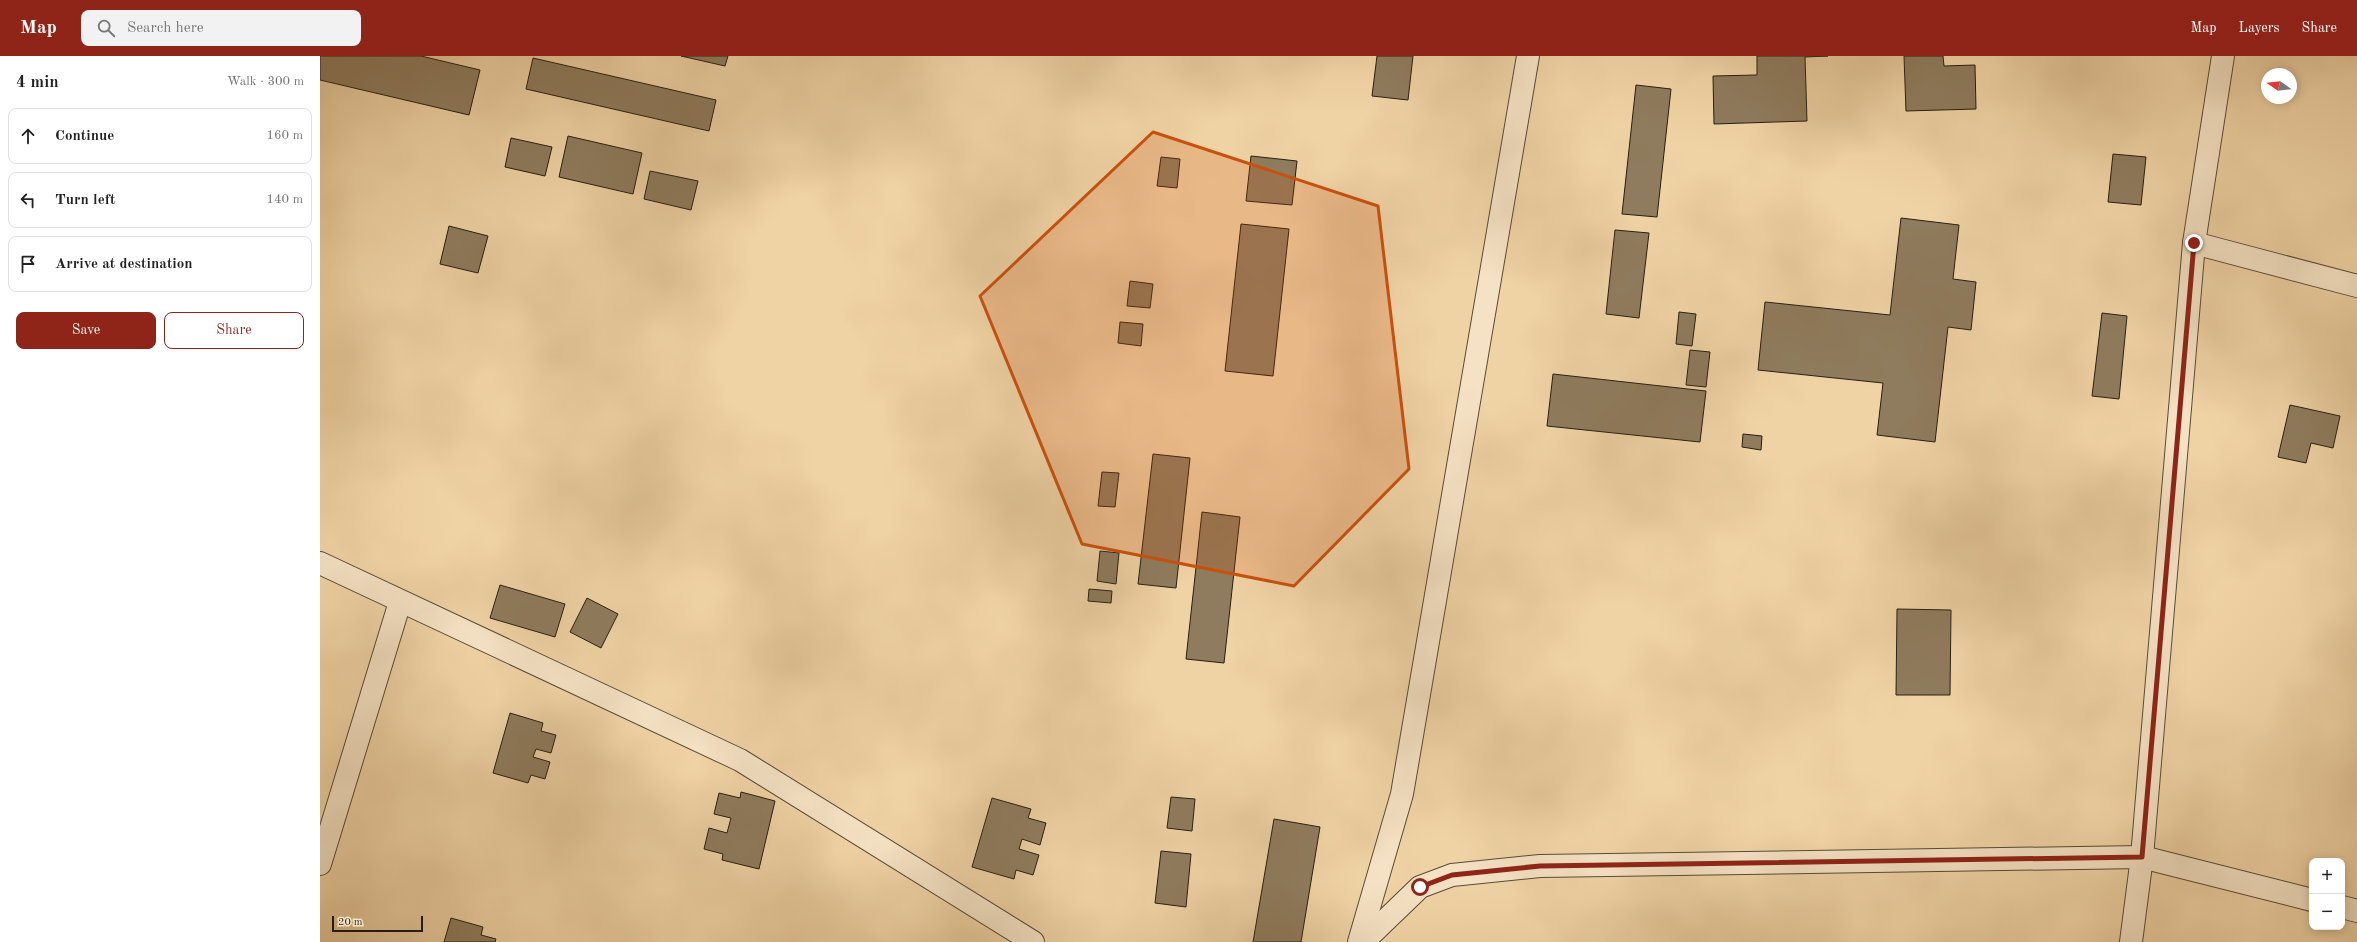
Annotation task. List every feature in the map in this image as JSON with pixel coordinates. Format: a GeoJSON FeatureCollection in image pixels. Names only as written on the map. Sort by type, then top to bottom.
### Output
{"type":"FeatureCollection","features":[{"type":"Feature","properties":{"kind":"street"},"geometry":{"type":"LineString","coordinates":[[1358,942],[1402,794],[1528,56]]}},
{"type":"Feature","properties":{"kind":"street"},"geometry":{"type":"LineString","coordinates":[[2131,942],[2142,857],[2194,243],[2223,56]]}},
{"type":"Feature","properties":{"kind":"street"},"geometry":{"type":"LineString","coordinates":[[2194,243],[2357,286]]}},
{"type":"Feature","properties":{"kind":"street"},"geometry":{"type":"LineString","coordinates":[[320,563],[400,602],[740,760],[1032,942]]}},
{"type":"Feature","properties":{"kind":"street"},"geometry":{"type":"LineString","coordinates":[[320,864],[400,602]]}},
{"type":"Feature","properties":{"kind":"street"},"geometry":{"type":"LineString","coordinates":[[1363,942],[1420,887],[1452,875],[1540,866],[2142,857],[2309,899]]}},
{"type":"Feature","properties":{"kind":"street"},"geometry":{"type":"LineString","coordinates":[[2345,908],[2357,911]]}},
{"type":"Feature","properties":{"kind":"highlighted area"},"geometry":{"type":"Polygon","coordinates":[[[1153,132],[1378,206],[1409,469],[1294,586],[1082,544],[980,296],[1153,132]]]}},
{"type":"Feature","properties":{"kind":"building"},"geometry":{"type":"Polygon","coordinates":[[[320,56],[421,56],[480,70],[469,115],[320,80],[320,56]]]}},
{"type":"Feature","properties":{"kind":"building"},"geometry":{"type":"Polygon","coordinates":[[[681,56],[728,56],[725,66],[681,56]]]}},
{"type":"Feature","properties":{"kind":"building"},"geometry":{"type":"Polygon","coordinates":[[[1377,56],[1413,56],[1408,100],[1372,96],[1377,56]]]}},
{"type":"Feature","properties":{"kind":"building"},"geometry":{"type":"Polygon","coordinates":[[[1757,56],[1828,56],[1805,57],[1807,121],[1714,124],[1713,76],[1757,75],[1757,56]]]}},
{"type":"Feature","properties":{"kind":"building"},"geometry":{"type":"Polygon","coordinates":[[[1904,56],[1943,56],[1944,66],[1975,65],[1976,109],[1906,111],[1904,56]]]}},
{"type":"Feature","properties":{"kind":"building"},"geometry":{"type":"Polygon","coordinates":[[[533,58],[716,100],[709,131],[526,89],[533,58]]]}},
{"type":"Feature","properties":{"kind":"building"},"geometry":{"type":"Polygon","coordinates":[[[1636,85],[1671,89],[1657,217],[1622,214],[1636,85]]]}},
{"type":"Feature","properties":{"kind":"building"},"geometry":{"type":"Polygon","coordinates":[[[568,136],[642,153],[633,194],[559,177],[568,136]]]}},
{"type":"Feature","properties":{"kind":"building"},"geometry":{"type":"Polygon","coordinates":[[[511,138],[552,147],[545,176],[505,167],[511,138]]]}},
{"type":"Feature","properties":{"kind":"building"},"geometry":{"type":"Polygon","coordinates":[[[2113,154],[2146,157],[2141,205],[2108,202],[2113,154]]]}},
{"type":"Feature","properties":{"kind":"building"},"geometry":{"type":"Polygon","coordinates":[[[1251,156],[1297,161],[1292,205],[1246,201],[1251,156]]]}},
{"type":"Feature","properties":{"kind":"building"},"geometry":{"type":"Polygon","coordinates":[[[1161,157],[1180,159],[1177,188],[1157,186],[1161,157]]]}},
{"type":"Feature","properties":{"kind":"building"},"geometry":{"type":"Polygon","coordinates":[[[650,171],[698,181],[691,210],[644,199],[650,171]]]}},
{"type":"Feature","properties":{"kind":"building"},"geometry":{"type":"Polygon","coordinates":[[[1901,218],[1959,225],[1953,279],[1976,282],[1971,330],[1948,327],[1935,442],[1877,435],[1883,383],[1758,370],[1765,302],[1890,315],[1901,218]]]}},
{"type":"Feature","properties":{"kind":"building"},"geometry":{"type":"Polygon","coordinates":[[[1241,224],[1289,229],[1273,376],[1225,371],[1241,224]]]}},
{"type":"Feature","properties":{"kind":"building"},"geometry":{"type":"Polygon","coordinates":[[[449,226],[488,236],[478,273],[440,264],[449,226]]]}},
{"type":"Feature","properties":{"kind":"building"},"geometry":{"type":"Polygon","coordinates":[[[1615,230],[1649,233],[1639,318],[1606,314],[1615,230]]]}},
{"type":"Feature","properties":{"kind":"building"},"geometry":{"type":"Polygon","coordinates":[[[1130,281],[1153,284],[1150,308],[1127,306],[1130,281]]]}},
{"type":"Feature","properties":{"kind":"building"},"geometry":{"type":"Polygon","coordinates":[[[1679,312],[1696,314],[1692,346],[1676,344],[1679,312]]]}},
{"type":"Feature","properties":{"kind":"building"},"geometry":{"type":"Polygon","coordinates":[[[2102,313],[2127,316],[2119,399],[2092,396],[2102,313]]]}},
{"type":"Feature","properties":{"kind":"building"},"geometry":{"type":"Polygon","coordinates":[[[1120,322],[1143,324],[1141,346],[1118,343],[1120,322]]]}},
{"type":"Feature","properties":{"kind":"building"},"geometry":{"type":"Polygon","coordinates":[[[1690,350],[1710,352],[1706,387],[1686,385],[1690,350]]]}},
{"type":"Feature","properties":{"kind":"building"},"geometry":{"type":"Polygon","coordinates":[[[1553,374],[1706,391],[1700,442],[1547,426],[1553,374]]]}},
{"type":"Feature","properties":{"kind":"building"},"geometry":{"type":"Polygon","coordinates":[[[2290,405],[2340,416],[2333,448],[2311,443],[2306,463],[2278,457],[2290,405]]]}},
{"type":"Feature","properties":{"kind":"building"},"geometry":{"type":"Polygon","coordinates":[[[1743,434],[1762,436],[1761,450],[1742,447],[1743,434]]]}},
{"type":"Feature","properties":{"kind":"building"},"geometry":{"type":"Polygon","coordinates":[[[1153,454],[1190,458],[1176,588],[1138,584],[1153,454]]]}},
{"type":"Feature","properties":{"kind":"building"},"geometry":{"type":"Polygon","coordinates":[[[1102,472],[1119,473],[1115,507],[1098,506],[1102,472]]]}},
{"type":"Feature","properties":{"kind":"building"},"geometry":{"type":"Polygon","coordinates":[[[1202,512],[1240,517],[1224,663],[1186,659],[1202,512]]]}},
{"type":"Feature","properties":{"kind":"building"},"geometry":{"type":"Polygon","coordinates":[[[1100,551],[1119,553],[1116,584],[1097,581],[1100,551]]]}},
{"type":"Feature","properties":{"kind":"building"},"geometry":{"type":"Polygon","coordinates":[[[500,585],[565,604],[555,637],[490,618],[500,585]]]}},
{"type":"Feature","properties":{"kind":"building"},"geometry":{"type":"Polygon","coordinates":[[[1089,589],[1112,591],[1111,603],[1088,601],[1089,589]]]}},
{"type":"Feature","properties":{"kind":"building"},"geometry":{"type":"Polygon","coordinates":[[[587,598],[618,614],[601,648],[570,632],[587,598]]]}},
{"type":"Feature","properties":{"kind":"building"},"geometry":{"type":"Polygon","coordinates":[[[1897,609],[1951,610],[1950,695],[1896,695],[1897,609]]]}},
{"type":"Feature","properties":{"kind":"building"},"geometry":{"type":"Polygon","coordinates":[[[510,713],[543,723],[541,731],[556,735],[551,753],[536,749],[533,757],[550,762],[545,779],[531,775],[528,783],[493,773],[510,713]]]}},
{"type":"Feature","properties":{"kind":"building"},"geometry":{"type":"Polygon","coordinates":[[[741,792],[775,801],[759,869],[722,860],[723,854],[704,849],[709,828],[727,833],[731,818],[714,814],[719,793],[740,798],[741,792]]]}},
{"type":"Feature","properties":{"kind":"building"},"geometry":{"type":"Polygon","coordinates":[[[1171,797],[1195,799],[1192,831],[1167,828],[1171,797]]]}},
{"type":"Feature","properties":{"kind":"building"},"geometry":{"type":"Polygon","coordinates":[[[992,798],[1031,809],[1028,818],[1046,823],[1040,845],[1022,839],[1019,849],[1039,855],[1033,875],[1016,870],[1014,879],[972,867],[992,798]]]}},
{"type":"Feature","properties":{"kind":"building"},"geometry":{"type":"Polygon","coordinates":[[[1274,819],[1320,827],[1301,942],[1253,942],[1274,819]]]}},
{"type":"Feature","properties":{"kind":"building"},"geometry":{"type":"Polygon","coordinates":[[[1161,851],[1191,854],[1186,907],[1155,903],[1161,851]]]}},
{"type":"Feature","properties":{"kind":"building"},"geometry":{"type":"Polygon","coordinates":[[[451,918],[483,927],[481,935],[496,939],[495,942],[444,942],[451,918]]]}},
{"type":"Feature","properties":{"kind":"route"},"geometry":{"type":"LineString","coordinates":[[1420,887],[1452,875],[1540,866],[2142,857],[2194,243]]}}]}
